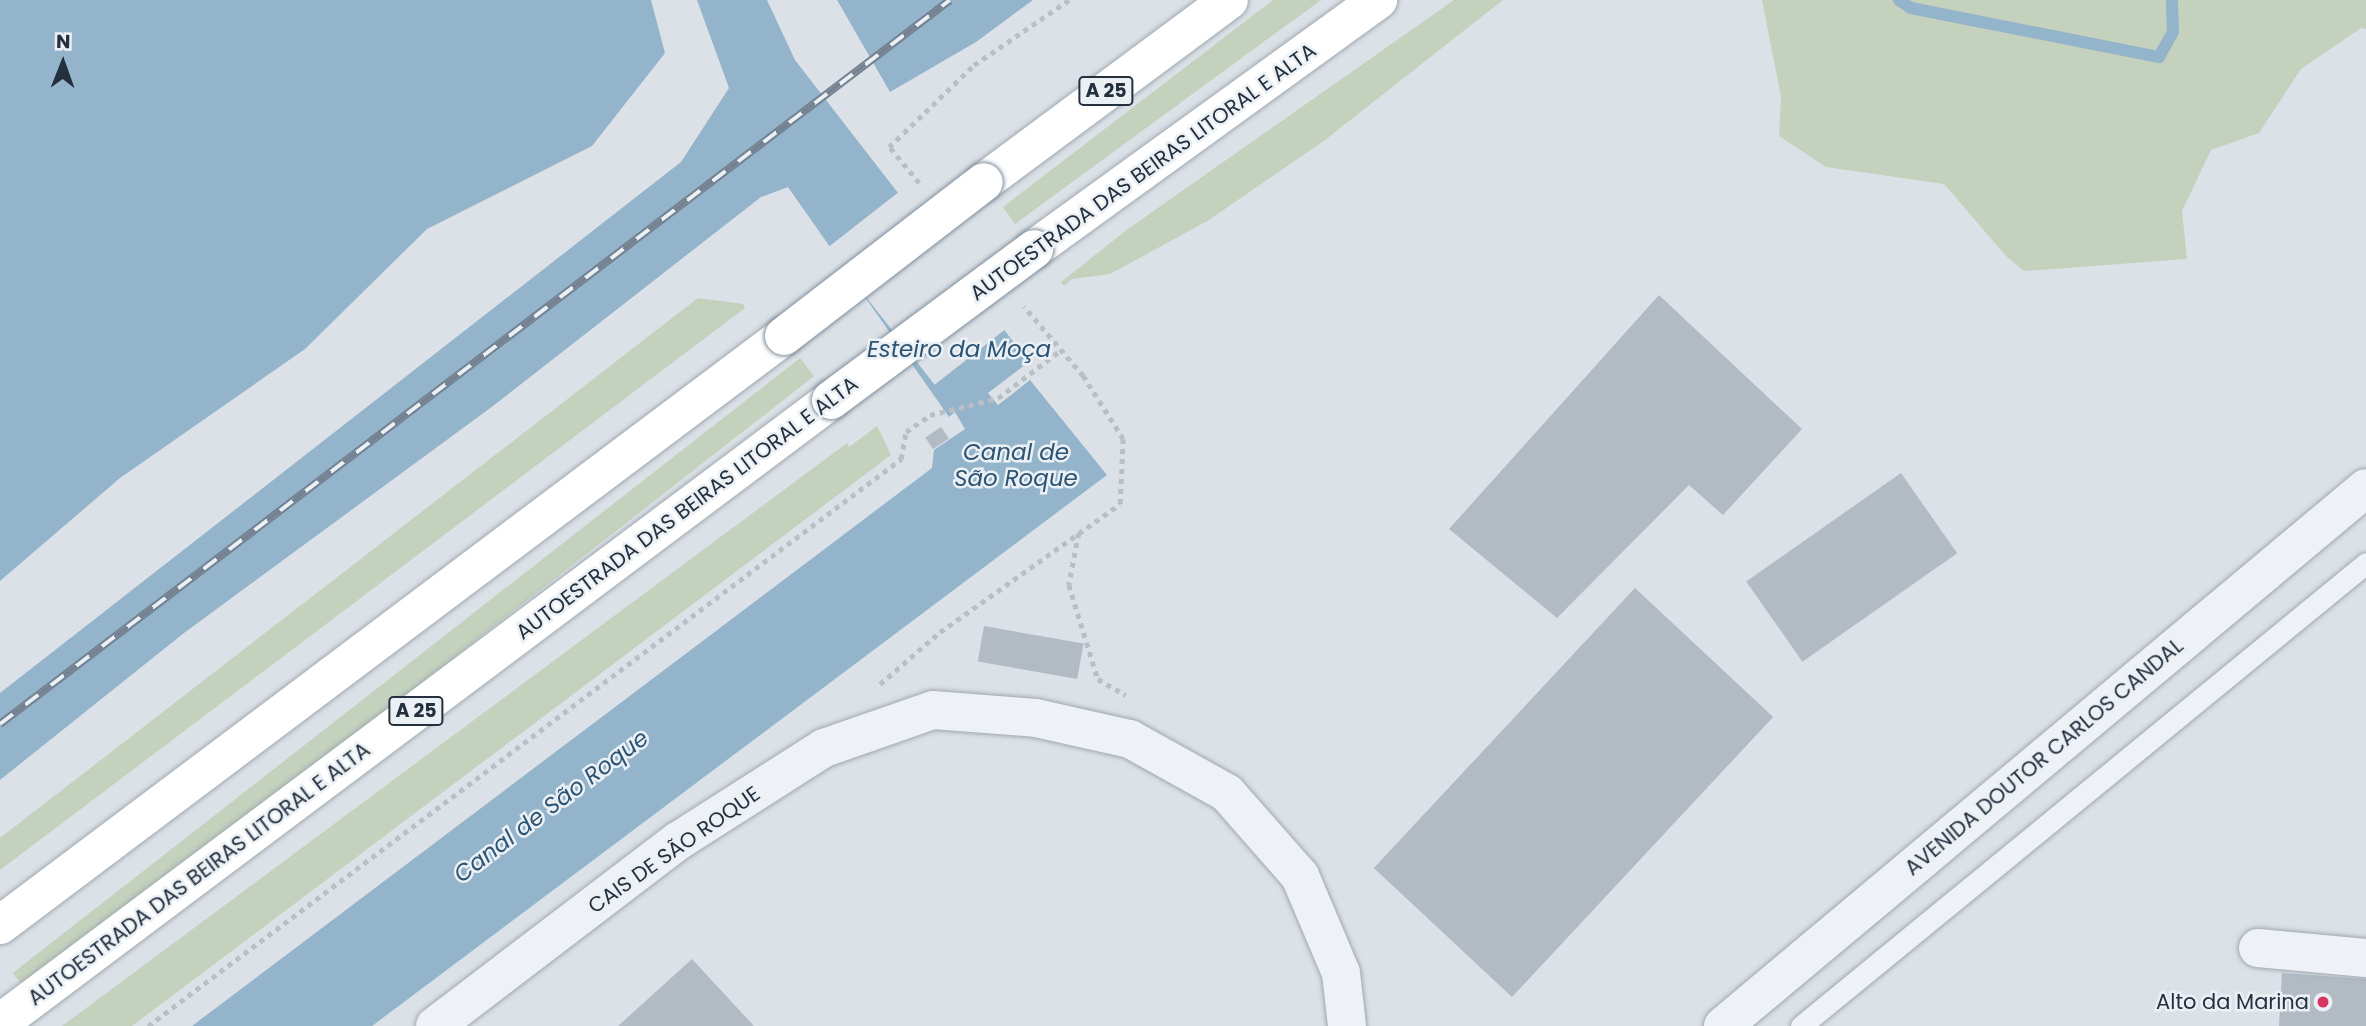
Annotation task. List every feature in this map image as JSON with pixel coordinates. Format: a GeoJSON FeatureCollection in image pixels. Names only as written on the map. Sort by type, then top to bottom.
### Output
{"type":"FeatureCollection","features":[{"type":"Feature","properties":{"kind":"highway","name":"A 25"},"geometry":{"type":"LineString","coordinates":[[0,925],[1229,0]]}},
{"type":"Feature","properties":{"kind":"highway","name":"AUTOESTRADA DAS BEIRAS LITORAL E ALTA"},"geometry":{"type":"LineString","coordinates":[[0,1023],[1034,249],[1378,0]]}},
{"type":"Feature","properties":{"kind":"street","name":"AVENIDA DOUTOR CARLOS CANDAL"},"geometry":{"type":"LineString","coordinates":[[1723,1026],[2366,488]]}},
{"type":"Feature","properties":{"kind":"street","name":"CAIS DE SÃO ROQUE"},"geometry":{"type":"LineString","coordinates":[[435,1026],[678,841],[824,748],[933,710],[1036,718],[1130,739],[1227,793],[1300,876],[1341,973],[1347,1026]]}},
{"type":"Feature","properties":{"kind":"street"},"geometry":{"type":"LineString","coordinates":[[2258,948],[2366,958]]}},
{"type":"Feature","properties":{"kind":"lane"},"geometry":{"type":"LineString","coordinates":[[1801,1026],[2366,563]]}},
{"type":"Feature","properties":{"kind":"path"},"geometry":{"type":"LineString","coordinates":[[923,187],[889,147],[974,65],[1069,0]]}},
{"type":"Feature","properties":{"kind":"path"},"geometry":{"type":"LineString","coordinates":[[877,688],[940,632],[1120,504],[1123,439],[1083,376],[1018,299]]}},
{"type":"Feature","properties":{"kind":"path"},"geometry":{"type":"LineString","coordinates":[[148,1026],[901,459],[906,432],[930,415],[998,398],[1061,350]]}},
{"type":"Feature","properties":{"kind":"green space"},"geometry":{"type":"Polygon","coordinates":[[[1273,0],[1321,0],[1015,224],[1003,207],[1273,0]]]}},
{"type":"Feature","properties":{"kind":"green space"},"geometry":{"type":"Polygon","coordinates":[[[1454,0],[1503,0],[1325,140],[1209,220],[1110,274],[1072,279],[1064,286],[1061,282],[1128,229],[1454,0]]]}},
{"type":"Feature","properties":{"kind":"green space"},"geometry":{"type":"Polygon","coordinates":[[[1762,0],[2366,0],[2366,29],[2361,28],[2301,69],[2259,133],[2211,150],[2182,211],[2187,259],[2024,271],[2006,256],[1944,184],[1826,167],[1779,136],[1781,97],[1762,0]]]}},
{"type":"Feature","properties":{"kind":"green space"},"geometry":{"type":"Polygon","coordinates":[[[698,298],[743,304],[745,308],[0,870],[0,838],[698,298]]]}},
{"type":"Feature","properties":{"kind":"green space"},"geometry":{"type":"Polygon","coordinates":[[[800,358],[814,376],[27,991],[13,973],[800,358]]]}},
{"type":"Feature","properties":{"kind":"green space"},"geometry":{"type":"Polygon","coordinates":[[[877,426],[891,455],[132,1026],[62,1026],[847,443],[849,447],[877,426]]]}},
{"type":"Feature","properties":{"kind":"water"},"geometry":{"type":"Polygon","coordinates":[[[0,0],[651,0],[665,53],[592,146],[427,229],[305,349],[120,478],[0,581],[0,0]]]}},
{"type":"Feature","properties":{"kind":"water"},"geometry":{"type":"Polygon","coordinates":[[[697,0],[767,0],[795,60],[1029,362],[988,393],[998,405],[1030,380],[1107,475],[372,1026],[192,1026],[932,468],[934,450],[965,429],[955,412],[949,417],[788,187],[761,197],[493,406],[184,633],[0,780],[0,693],[681,162],[729,88],[697,0]]]}},
{"type":"Feature","properties":{"kind":"water"},"geometry":{"type":"Polygon","coordinates":[[[837,0],[1033,0],[976,42],[890,92],[837,0]]]}},
{"type":"Feature","properties":{"kind":"pier"},"geometry":{"type":"Polygon","coordinates":[[[900,191],[1007,328],[935,385],[828,248],[900,191]]]}},
{"type":"Feature","properties":{"kind":"building"},"geometry":{"type":"Polygon","coordinates":[[[1659,295],[1802,429],[1723,515],[1689,485],[1557,618],[1449,529],[1659,295]]]}},
{"type":"Feature","properties":{"kind":"building"},"geometry":{"type":"Polygon","coordinates":[[[941,427],[949,439],[933,449],[925,438],[941,427]]]}},
{"type":"Feature","properties":{"kind":"building"},"geometry":{"type":"Polygon","coordinates":[[[1901,473],[1957,553],[1802,662],[1746,581],[1901,473]]]}},
{"type":"Feature","properties":{"kind":"building"},"geometry":{"type":"Polygon","coordinates":[[[1635,588],[1773,717],[1512,997],[1374,868],[1635,588]]]}},
{"type":"Feature","properties":{"kind":"building"},"geometry":{"type":"Polygon","coordinates":[[[984,626],[1083,644],[1077,679],[978,661],[984,626]]]}},
{"type":"Feature","properties":{"kind":"building"},"geometry":{"type":"Polygon","coordinates":[[[692,959],[754,1026],[618,1026],[692,959]]]}},
{"type":"Feature","properties":{"kind":"building","name":"Alto da Marina"},"geometry":{"type":"Polygon","coordinates":[[[2282,973],[2366,979],[2366,1026],[2279,1026],[2282,973]]]}},
{"type":"Feature","properties":{"kind":"waterway"},"geometry":{"type":"LineString","coordinates":[[1899,0],[1911,8],[2159,57],[2173,32],[2172,0]]}},
{"type":"Feature","properties":{"kind":"railway"},"geometry":{"type":"LineString","coordinates":[[0,724],[950,0]]}},
{"type":"Feature","properties":{"kind":"place","name":"Alto da Marina"},"geometry":{"type":"Point","coordinates":[2323,1002]}},
{"type":"Feature","properties":{"kind":"water label","name":"Esteiro da Moça"},"geometry":{"type":"Point","coordinates":[959,349]}},
{"type":"Feature","properties":{"kind":"water label","name":"Canal de São Roque"},"geometry":{"type":"Point","coordinates":[1016,465]}},
{"type":"Feature","properties":{"kind":"water label","name":"Canal de São Roque"},"geometry":{"type":"Point","coordinates":[551,806]}}]}
